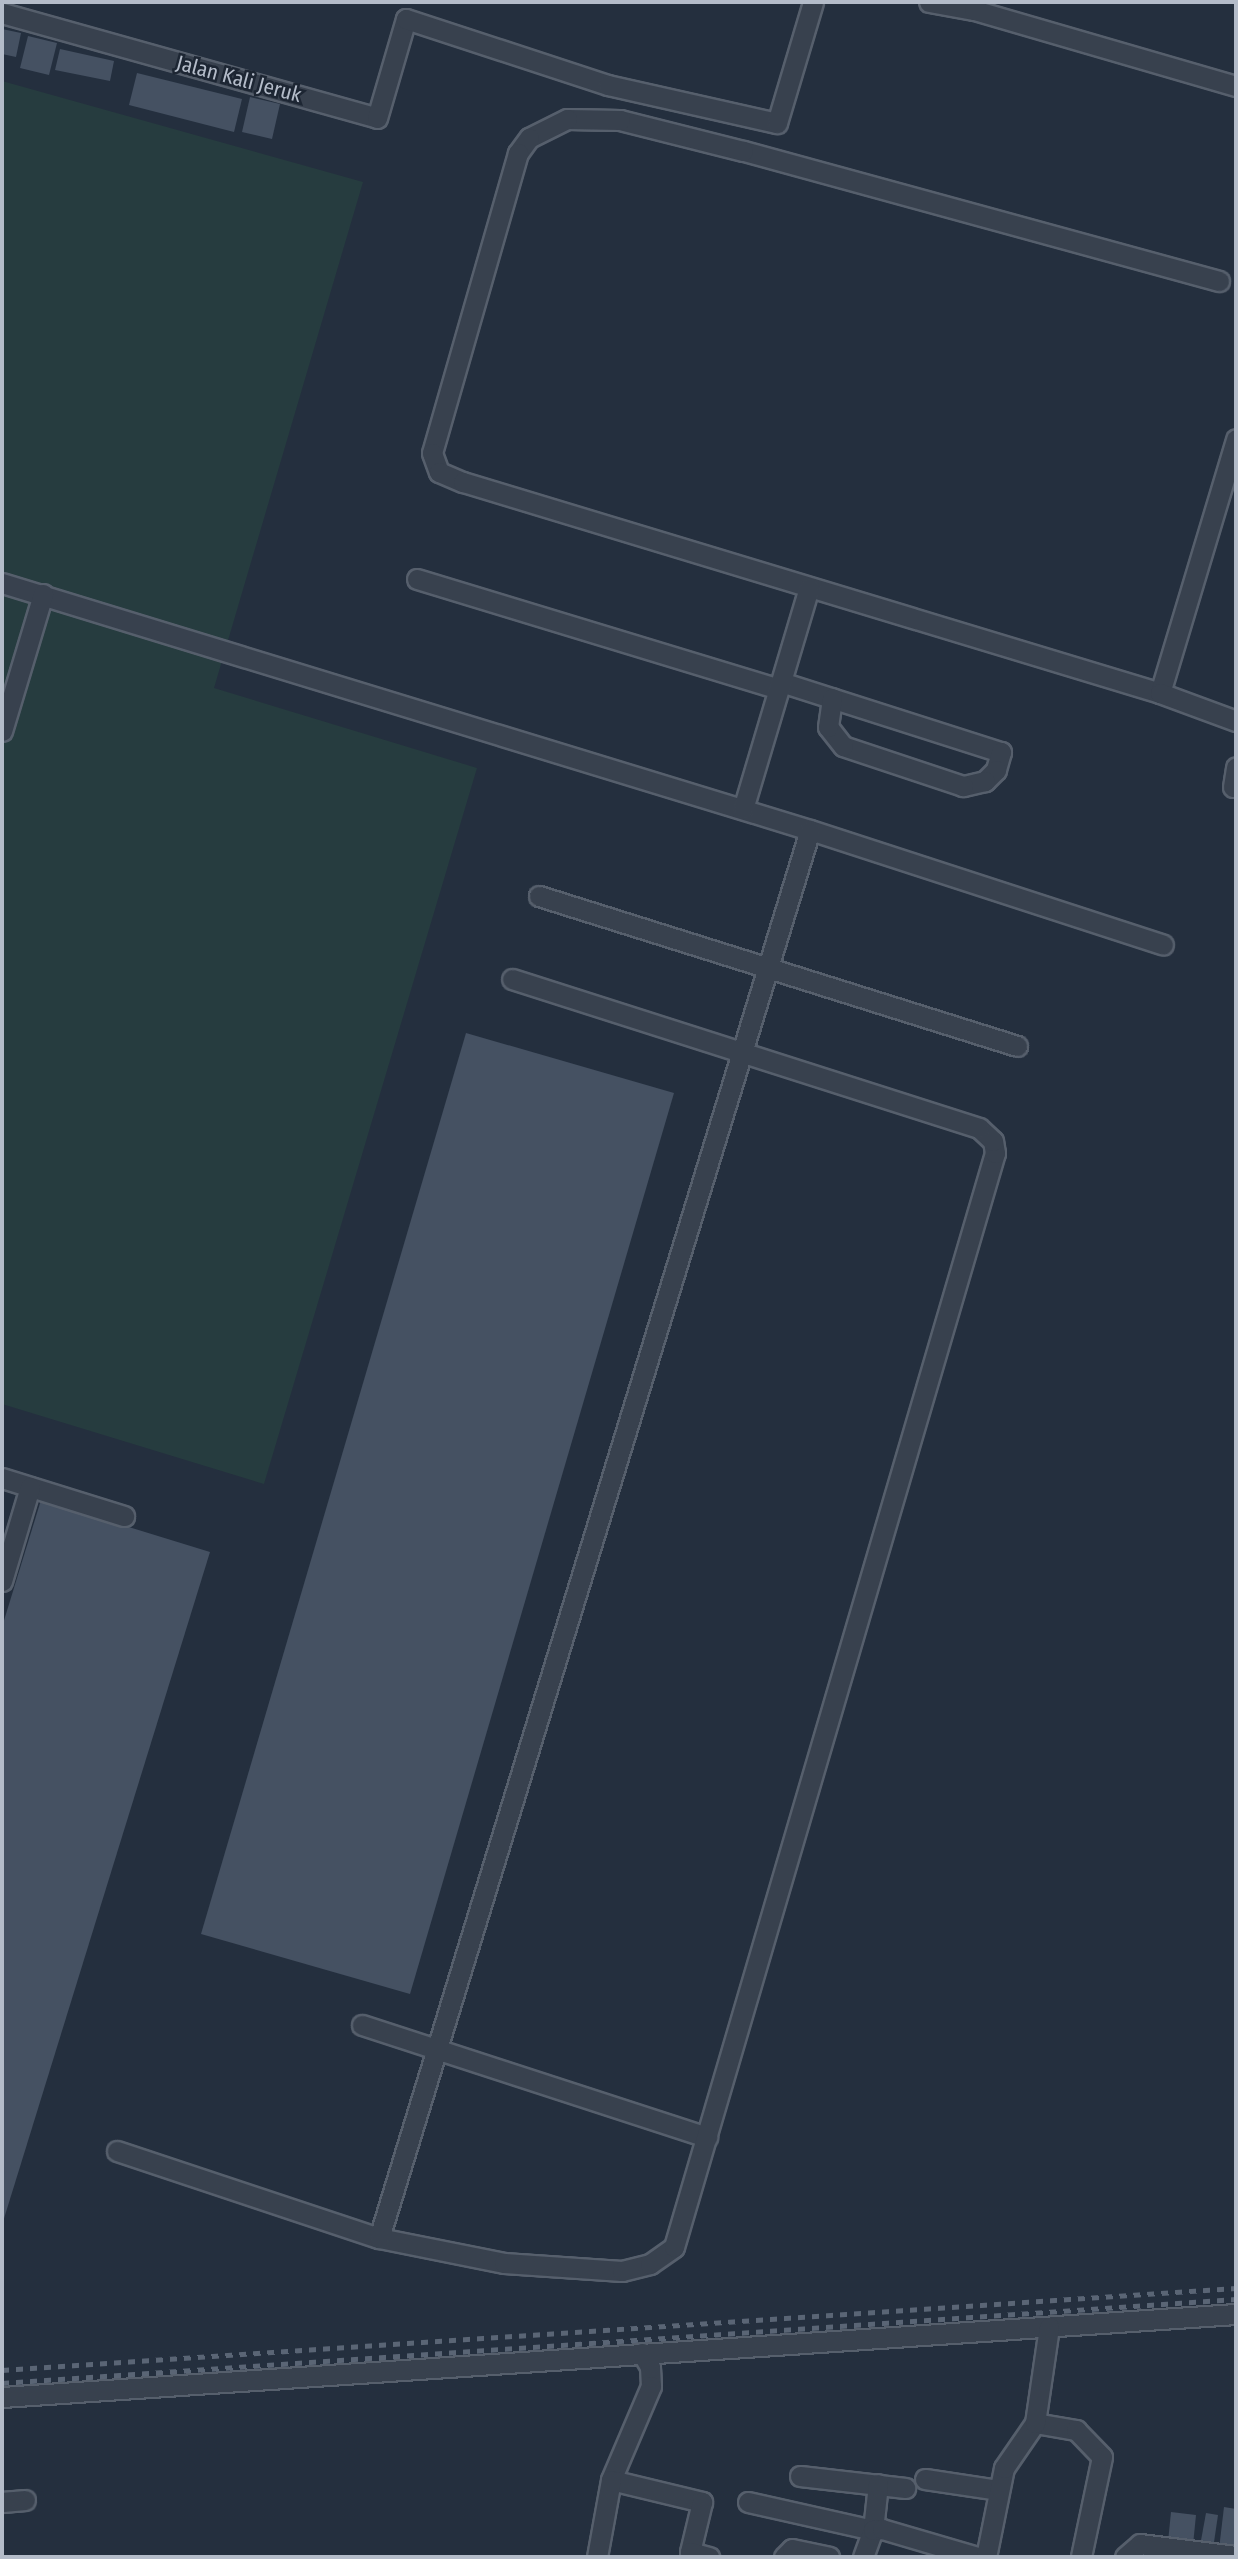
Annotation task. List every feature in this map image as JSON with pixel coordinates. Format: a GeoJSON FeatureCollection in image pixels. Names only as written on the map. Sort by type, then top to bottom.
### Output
{"type":"FeatureCollection","features":[{"type":"Feature","properties":{"kind":"street","name":"Jalan Kali Jeruk"},"geometry":{"type":"LineString","coordinates":[[2,13],[377,118],[407,19],[608,85],[777,123],[813,2]]}},
{"type":"Feature","properties":{"kind":"street"},"geometry":{"type":"LineString","coordinates":[[929,2],[974,10],[1236,86]]}},
{"type":"Feature","properties":{"kind":"street"},"geometry":{"type":"LineString","coordinates":[[1219,281],[620,120],[567,119],[529,138],[518,153],[436,428],[432,453],[439,472],[808,588],[1160,693],[1236,721]]}},
{"type":"Feature","properties":{"kind":"street"},"geometry":{"type":"LineString","coordinates":[[1160,693],[1236,439]]}},
{"type":"Feature","properties":{"kind":"street"},"geometry":{"type":"LineString","coordinates":[[417,579],[832,698],[1001,752],[996,770],[985,781],[963,786],[843,746],[828,727],[832,698]]}},
{"type":"Feature","properties":{"kind":"street"},"geometry":{"type":"LineString","coordinates":[[2,583],[810,830],[1163,945]]}},
{"type":"Feature","properties":{"kind":"street"},"geometry":{"type":"LineString","coordinates":[[743,810],[808,588]]}},
{"type":"Feature","properties":{"kind":"street"},"geometry":{"type":"LineString","coordinates":[[2,731],[44,594]]}},
{"type":"Feature","properties":{"kind":"street"},"geometry":{"type":"LineString","coordinates":[[1233,787],[1236,767]]}},
{"type":"Feature","properties":{"kind":"street"},"geometry":{"type":"LineString","coordinates":[[379,2238],[441,2048],[771,967],[810,830]]}},
{"type":"Feature","properties":{"kind":"street"},"geometry":{"type":"LineString","coordinates":[[539,896],[1017,1046]]}},
{"type":"Feature","properties":{"kind":"street"},"geometry":{"type":"LineString","coordinates":[[117,2151],[379,2238],[504,2263],[635,2269],[674,2247],[995,1153],[993,1141],[979,1128],[512,979]]}},
{"type":"Feature","properties":{"kind":"street"},"geometry":{"type":"LineString","coordinates":[[2,1478],[124,1516]]}},
{"type":"Feature","properties":{"kind":"street"},"geometry":{"type":"LineString","coordinates":[[2,1581],[30,1487]]}},
{"type":"Feature","properties":{"kind":"street"},"geometry":{"type":"LineString","coordinates":[[362,2025],[441,2048],[706,2137]]}},
{"type":"Feature","properties":{"kind":"street"},"geometry":{"type":"LineString","coordinates":[[2,2397],[1236,2314]]}},
{"type":"Feature","properties":{"kind":"street"},"geometry":{"type":"LineString","coordinates":[[986,2557],[1008,2459],[1035,2423],[1049,2327]]}},
{"type":"Feature","properties":{"kind":"street"},"geometry":{"type":"LineString","coordinates":[[597,2557],[611,2480],[651,2386],[650,2367],[642,2353]]}},
{"type":"Feature","properties":{"kind":"street"},"geometry":{"type":"LineString","coordinates":[[1035,2423],[1076,2430],[1102,2458],[1081,2557]]}},
{"type":"Feature","properties":{"kind":"street"},"geometry":{"type":"LineString","coordinates":[[800,2476],[905,2488]]}},
{"type":"Feature","properties":{"kind":"street"},"geometry":{"type":"LineString","coordinates":[[925,2479],[999,2490]]}},
{"type":"Feature","properties":{"kind":"street"},"geometry":{"type":"LineString","coordinates":[[611,2480],[702,2502],[690,2552],[709,2557]]}},
{"type":"Feature","properties":{"kind":"street"},"geometry":{"type":"LineString","coordinates":[[863,2557],[873,2530],[878,2484]]}},
{"type":"Feature","properties":{"kind":"street"},"geometry":{"type":"LineString","coordinates":[[2,2502],[25,2500]]}},
{"type":"Feature","properties":{"kind":"street"},"geometry":{"type":"LineString","coordinates":[[748,2502],[977,2557]]}},
{"type":"Feature","properties":{"kind":"street"},"geometry":{"type":"LineString","coordinates":[[1125,2557],[1140,2544],[1236,2556]]}},
{"type":"Feature","properties":{"kind":"street"},"geometry":{"type":"LineString","coordinates":[[784,2557],[792,2549],[829,2557]]}},
{"type":"Feature","properties":{"kind":"green space"},"geometry":{"type":"Polygon","coordinates":[[[2,81],[363,182],[214,688],[477,768],[264,1484],[2,1404],[2,81]]]}},
{"type":"Feature","properties":{"kind":"building"},"geometry":{"type":"Polygon","coordinates":[[[2,29],[21,33],[16,57],[2,54],[2,29]]]}},
{"type":"Feature","properties":{"kind":"building"},"geometry":{"type":"Polygon","coordinates":[[[28,36],[57,43],[49,75],[20,68],[28,36]]]}},
{"type":"Feature","properties":{"kind":"building"},"geometry":{"type":"Polygon","coordinates":[[[60,49],[114,61],[110,81],[55,70],[60,49]]]}},
{"type":"Feature","properties":{"kind":"building"},"geometry":{"type":"Polygon","coordinates":[[[137,73],[242,99],[234,132],[129,105],[137,73]]]}},
{"type":"Feature","properties":{"kind":"building"},"geometry":{"type":"Polygon","coordinates":[[[250,97],[280,104],[272,139],[242,132],[250,97]]]}},
{"type":"Feature","properties":{"kind":"building"},"geometry":{"type":"Polygon","coordinates":[[[466,1033],[674,1093],[410,1994],[201,1934],[466,1033]]]}},
{"type":"Feature","properties":{"kind":"building"},"geometry":{"type":"Polygon","coordinates":[[[41,1500],[210,1552],[2,2225],[2,1627],[41,1500]]]}},
{"type":"Feature","properties":{"kind":"building"},"geometry":{"type":"Polygon","coordinates":[[[1224,2507],[1236,2509],[1236,2551],[1219,2549],[1224,2507]]]}},
{"type":"Feature","properties":{"kind":"building"},"geometry":{"type":"Polygon","coordinates":[[[1171,2512],[1196,2515],[1193,2545],[1168,2542],[1171,2512]]]}},
{"type":"Feature","properties":{"kind":"building"},"geometry":{"type":"Polygon","coordinates":[[[1206,2513],[1218,2515],[1213,2549],[1200,2546],[1206,2513]]]}},
{"type":"Feature","properties":{"kind":"railway"},"geometry":{"type":"LineString","coordinates":[[2,2370],[1236,2288]]}},
{"type":"Feature","properties":{"kind":"railway"},"geometry":{"type":"LineString","coordinates":[[2,2383],[1236,2299]]}}]}
